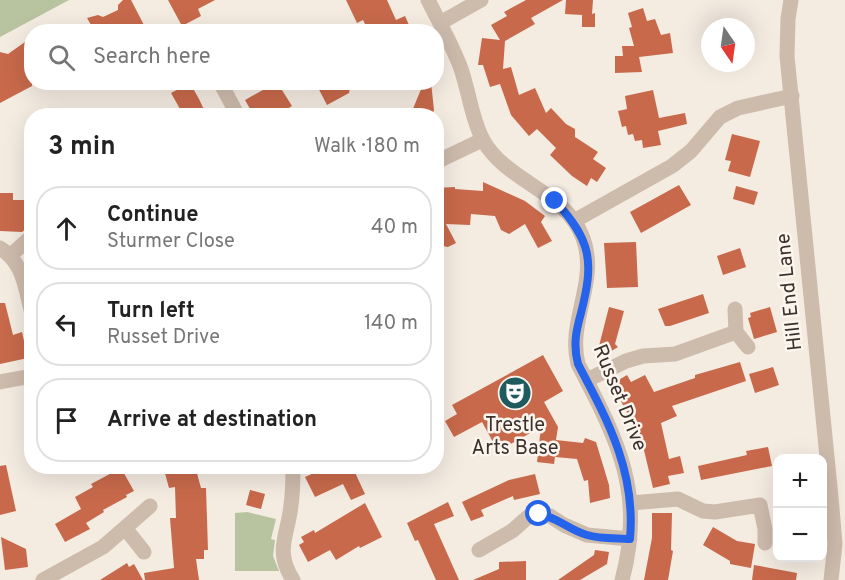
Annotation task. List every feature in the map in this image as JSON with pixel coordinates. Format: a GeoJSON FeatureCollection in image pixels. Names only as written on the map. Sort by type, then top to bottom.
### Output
{"type":"FeatureCollection","features":[{"type":"Feature","properties":{"kind":"street","name":"Russet Drive"},"geometry":{"type":"LineString","coordinates":[[428,0],[440,23]]}},
{"type":"Feature","properties":{"kind":"street"},"geometry":{"type":"LineString","coordinates":[[440,23],[481,0]]}},
{"type":"Feature","properties":{"kind":"street","name":"Hill End Lane"},"geometry":{"type":"LineString","coordinates":[[791,0],[787,56],[835,544],[831,580]]}},
{"type":"Feature","properties":{"kind":"street","name":"Russet Drive"},"geometry":{"type":"LineString","coordinates":[[444,32],[459,65],[482,140],[510,169],[555,201],[574,221],[583,237],[589,270],[576,333],[575,350],[578,364],[619,447],[626,472],[631,503],[630,539],[628,559],[622,580]]}},
{"type":"Feature","properties":{"kind":"street"},"geometry":{"type":"LineString","coordinates":[[226,90],[234,108]]}},
{"type":"Feature","properties":{"kind":"street"},"geometry":{"type":"LineString","coordinates":[[574,221],[672,166],[691,151],[720,117],[738,108],[792,96]]}},
{"type":"Feature","properties":{"kind":"street"},"geometry":{"type":"LineString","coordinates":[[444,158],[482,140]]}},
{"type":"Feature","properties":{"kind":"street"},"geometry":{"type":"LineString","coordinates":[[24,241],[5,252],[19,266],[24,284]]}},
{"type":"Feature","properties":{"kind":"street"},"geometry":{"type":"LineString","coordinates":[[735,309],[736,332],[748,347]]}},
{"type":"Feature","properties":{"kind":"street"},"geometry":{"type":"LineString","coordinates":[[587,380],[626,361],[644,356],[675,354],[736,332]]}},
{"type":"Feature","properties":{"kind":"street"},"geometry":{"type":"LineString","coordinates":[[0,382],[24,378]]}},
{"type":"Feature","properties":{"kind":"street"},"geometry":{"type":"LineString","coordinates":[[292,580],[283,557],[284,538],[291,507],[293,474]]}},
{"type":"Feature","properties":{"kind":"street"},"geometry":{"type":"LineString","coordinates":[[631,503],[678,499],[703,511],[715,512],[762,498],[765,543]]}},
{"type":"Feature","properties":{"kind":"street"},"geometry":{"type":"LineString","coordinates":[[43,580],[103,547],[150,506]]}},
{"type":"Feature","properties":{"kind":"street"},"geometry":{"type":"LineString","coordinates":[[479,550],[512,531],[528,517],[539,514],[550,516],[587,536],[630,539]]}},
{"type":"Feature","properties":{"kind":"street"},"geometry":{"type":"LineString","coordinates":[[125,528],[144,552]]}},
{"type":"Feature","properties":{"kind":"green space"},"geometry":{"type":"Polygon","coordinates":[[[0,0],[69,0],[24,24],[0,37],[0,0]]]}},
{"type":"Feature","properties":{"kind":"green space"},"geometry":{"type":"Polygon","coordinates":[[[247,512],[276,519],[271,539],[275,540],[273,556],[279,571],[235,571],[235,513],[247,512]]]}},
{"type":"Feature","properties":{"kind":"building"},"geometry":{"type":"Polygon","coordinates":[[[123,0],[131,0],[143,24],[90,24],[87,18],[98,15],[103,17],[118,10],[118,5],[123,0]]]}},
{"type":"Feature","properties":{"kind":"building"},"geometry":{"type":"Polygon","coordinates":[[[168,0],[215,0],[198,9],[201,16],[186,24],[181,24],[168,0]]]}},
{"type":"Feature","properties":{"kind":"building"},"geometry":{"type":"Polygon","coordinates":[[[346,0],[387,0],[396,20],[405,16],[408,24],[365,24],[363,20],[357,23],[346,0]]]}},
{"type":"Feature","properties":{"kind":"building"},"geometry":{"type":"Polygon","coordinates":[[[526,0],[563,0],[531,18],[535,24],[505,41],[503,69],[511,67],[519,95],[535,88],[546,113],[551,108],[566,124],[575,129],[575,137],[598,152],[593,159],[606,168],[597,182],[591,178],[587,186],[572,176],[550,155],[556,148],[537,129],[529,136],[511,115],[500,84],[490,87],[483,65],[478,65],[482,38],[500,40],[491,25],[507,16],[504,12],[526,0]]]}},
{"type":"Feature","properties":{"kind":"building"},"geometry":{"type":"Polygon","coordinates":[[[566,0],[593,0],[592,14],[595,13],[595,27],[582,27],[582,15],[565,14],[566,0]]]}},
{"type":"Feature","properties":{"kind":"building"},"geometry":{"type":"Polygon","coordinates":[[[643,8],[647,21],[655,19],[661,35],[670,33],[673,53],[639,57],[642,72],[615,73],[615,56],[623,56],[622,46],[634,46],[628,13],[643,8]]]}},
{"type":"Feature","properties":{"kind":"building"},"geometry":{"type":"Polygon","coordinates":[[[24,43],[24,90],[0,103],[0,52],[8,54],[24,43]]]}},
{"type":"Feature","properties":{"kind":"building"},"geometry":{"type":"Polygon","coordinates":[[[177,90],[194,90],[203,108],[179,108],[171,93],[177,90]]]}},
{"type":"Feature","properties":{"kind":"building"},"geometry":{"type":"Polygon","coordinates":[[[263,90],[282,90],[292,106],[289,108],[250,108],[245,100],[263,90]]]}},
{"type":"Feature","properties":{"kind":"building"},"geometry":{"type":"Polygon","coordinates":[[[319,90],[350,90],[349,93],[327,105],[319,90]]]}},
{"type":"Feature","properties":{"kind":"building"},"geometry":{"type":"Polygon","coordinates":[[[421,90],[432,90],[434,108],[413,108],[421,90]]]}},
{"type":"Feature","properties":{"kind":"building"},"geometry":{"type":"Polygon","coordinates":[[[653,90],[659,118],[685,113],[687,124],[658,131],[661,145],[643,148],[642,140],[635,141],[633,134],[628,135],[626,126],[622,127],[618,111],[627,109],[625,96],[653,90]]]}},
{"type":"Feature","properties":{"kind":"building"},"geometry":{"type":"Polygon","coordinates":[[[732,134],[760,141],[750,177],[728,171],[731,161],[725,160],[732,134]]]}},
{"type":"Feature","properties":{"kind":"building"},"geometry":{"type":"Polygon","coordinates":[[[483,182],[525,201],[545,216],[541,222],[552,241],[538,248],[525,224],[509,234],[501,230],[495,216],[471,214],[470,225],[446,224],[456,243],[444,246],[444,188],[483,191],[483,182]]]}},
{"type":"Feature","properties":{"kind":"building"},"geometry":{"type":"Polygon","coordinates":[[[679,185],[691,205],[641,233],[630,212],[679,185]]]}},
{"type":"Feature","properties":{"kind":"building"},"geometry":{"type":"Polygon","coordinates":[[[736,186],[758,192],[754,205],[733,199],[736,186]]]}},
{"type":"Feature","properties":{"kind":"building"},"geometry":{"type":"Polygon","coordinates":[[[0,193],[13,193],[13,200],[24,200],[24,230],[0,231],[0,193]]]}},
{"type":"Feature","properties":{"kind":"building"},"geometry":{"type":"Polygon","coordinates":[[[636,242],[638,287],[607,288],[604,243],[636,242]]]}},
{"type":"Feature","properties":{"kind":"building"},"geometry":{"type":"Polygon","coordinates":[[[740,248],[746,267],[723,275],[717,256],[740,248]]]}},
{"type":"Feature","properties":{"kind":"building"},"geometry":{"type":"Polygon","coordinates":[[[703,294],[709,313],[665,326],[658,309],[703,294]]]}},
{"type":"Feature","properties":{"kind":"building"},"geometry":{"type":"Polygon","coordinates":[[[0,303],[5,303],[13,335],[22,332],[24,359],[0,364],[0,303]]]}},
{"type":"Feature","properties":{"kind":"building"},"geometry":{"type":"Polygon","coordinates":[[[609,307],[624,311],[615,344],[618,347],[605,355],[599,346],[609,307]]]}},
{"type":"Feature","properties":{"kind":"building"},"geometry":{"type":"Polygon","coordinates":[[[770,307],[777,332],[754,339],[748,318],[751,317],[750,313],[770,307]]]}},
{"type":"Feature","properties":{"kind":"building"},"geometry":{"type":"Polygon","coordinates":[[[543,355],[563,391],[544,402],[558,427],[556,440],[583,443],[585,438],[596,442],[609,485],[610,498],[590,503],[588,480],[584,481],[577,459],[555,457],[554,464],[537,462],[541,427],[498,451],[482,422],[454,437],[445,421],[457,414],[452,405],[543,355]]]}},
{"type":"Feature","properties":{"kind":"building"},"geometry":{"type":"Polygon","coordinates":[[[740,362],[746,381],[672,406],[677,416],[661,423],[669,459],[680,456],[684,473],[668,476],[670,484],[653,488],[637,421],[633,424],[612,384],[627,375],[631,382],[645,375],[654,392],[695,378],[695,375],[740,362]]]}},
{"type":"Feature","properties":{"kind":"building"},"geometry":{"type":"Polygon","coordinates":[[[773,367],[779,385],[755,393],[749,374],[773,367]]]}},
{"type":"Feature","properties":{"kind":"building"},"geometry":{"type":"Polygon","coordinates":[[[768,447],[772,466],[701,480],[698,466],[747,455],[746,451],[768,447]]]}},
{"type":"Feature","properties":{"kind":"building"},"geometry":{"type":"Polygon","coordinates":[[[6,465],[16,511],[0,515],[0,466],[6,465]]]}},
{"type":"Feature","properties":{"kind":"building"},"geometry":{"type":"Polygon","coordinates":[[[110,474],[124,474],[134,491],[86,523],[90,529],[65,542],[55,524],[81,509],[75,497],[93,487],[91,484],[110,474]]]}},
{"type":"Feature","properties":{"kind":"building"},"geometry":{"type":"Polygon","coordinates":[[[165,474],[197,474],[201,488],[206,488],[208,550],[204,550],[204,559],[196,559],[199,580],[145,580],[144,573],[174,568],[170,518],[176,518],[175,487],[169,488],[165,474]]]}},
{"type":"Feature","properties":{"kind":"building"},"geometry":{"type":"Polygon","coordinates":[[[312,474],[356,474],[365,494],[351,500],[343,484],[315,497],[305,477],[312,474]]]}},
{"type":"Feature","properties":{"kind":"building"},"geometry":{"type":"Polygon","coordinates":[[[535,474],[540,494],[514,500],[513,496],[481,510],[484,516],[471,521],[462,502],[509,480],[535,474]]]}},
{"type":"Feature","properties":{"kind":"building"},"geometry":{"type":"Polygon","coordinates":[[[250,490],[265,494],[261,509],[246,505],[250,490]]]}},
{"type":"Feature","properties":{"kind":"building"},"geometry":{"type":"Polygon","coordinates":[[[448,502],[454,516],[434,524],[459,580],[436,580],[418,540],[415,541],[407,523],[448,502]]]}},
{"type":"Feature","properties":{"kind":"building"},"geometry":{"type":"Polygon","coordinates":[[[365,503],[382,537],[360,548],[359,546],[336,560],[330,550],[308,562],[299,545],[304,542],[301,537],[314,530],[315,533],[365,503]]]}},
{"type":"Feature","properties":{"kind":"building"},"geometry":{"type":"Polygon","coordinates":[[[652,513],[672,513],[671,550],[673,551],[668,580],[644,580],[652,538],[652,513]]]}},
{"type":"Feature","properties":{"kind":"building"},"geometry":{"type":"Polygon","coordinates":[[[713,527],[737,541],[755,544],[751,568],[730,564],[730,561],[703,545],[713,527]]]}},
{"type":"Feature","properties":{"kind":"building"},"geometry":{"type":"Polygon","coordinates":[[[1,537],[26,549],[28,567],[5,570],[1,537]]]}},
{"type":"Feature","properties":{"kind":"building"},"geometry":{"type":"Polygon","coordinates":[[[595,550],[609,552],[607,564],[580,580],[558,580],[594,555],[595,550]]]}},
{"type":"Feature","properties":{"kind":"building"},"geometry":{"type":"Polygon","coordinates":[[[526,561],[526,580],[473,580],[499,569],[499,562],[526,561]]]}},
{"type":"Feature","properties":{"kind":"building"},"geometry":{"type":"Polygon","coordinates":[[[127,563],[129,567],[134,564],[143,580],[100,580],[127,563]]]}},
{"type":"Feature","properties":{"kind":"building"},"geometry":{"type":"Polygon","coordinates":[[[754,565],[797,573],[796,580],[752,580],[754,565]]]}},
{"type":"Feature","properties":{"kind":"place","name":"Trestle Arts Base"},"geometry":{"type":"Point","coordinates":[515,393]}},
{"type":"Feature","properties":{"kind":"route"},"geometry":{"type":"LineString","coordinates":[[539,514],[550,516],[587,536],[630,539],[631,503],[619,447],[578,364],[575,350],[576,333],[587,286],[589,270],[587,254],[583,237],[574,221],[555,201]]}}]}
